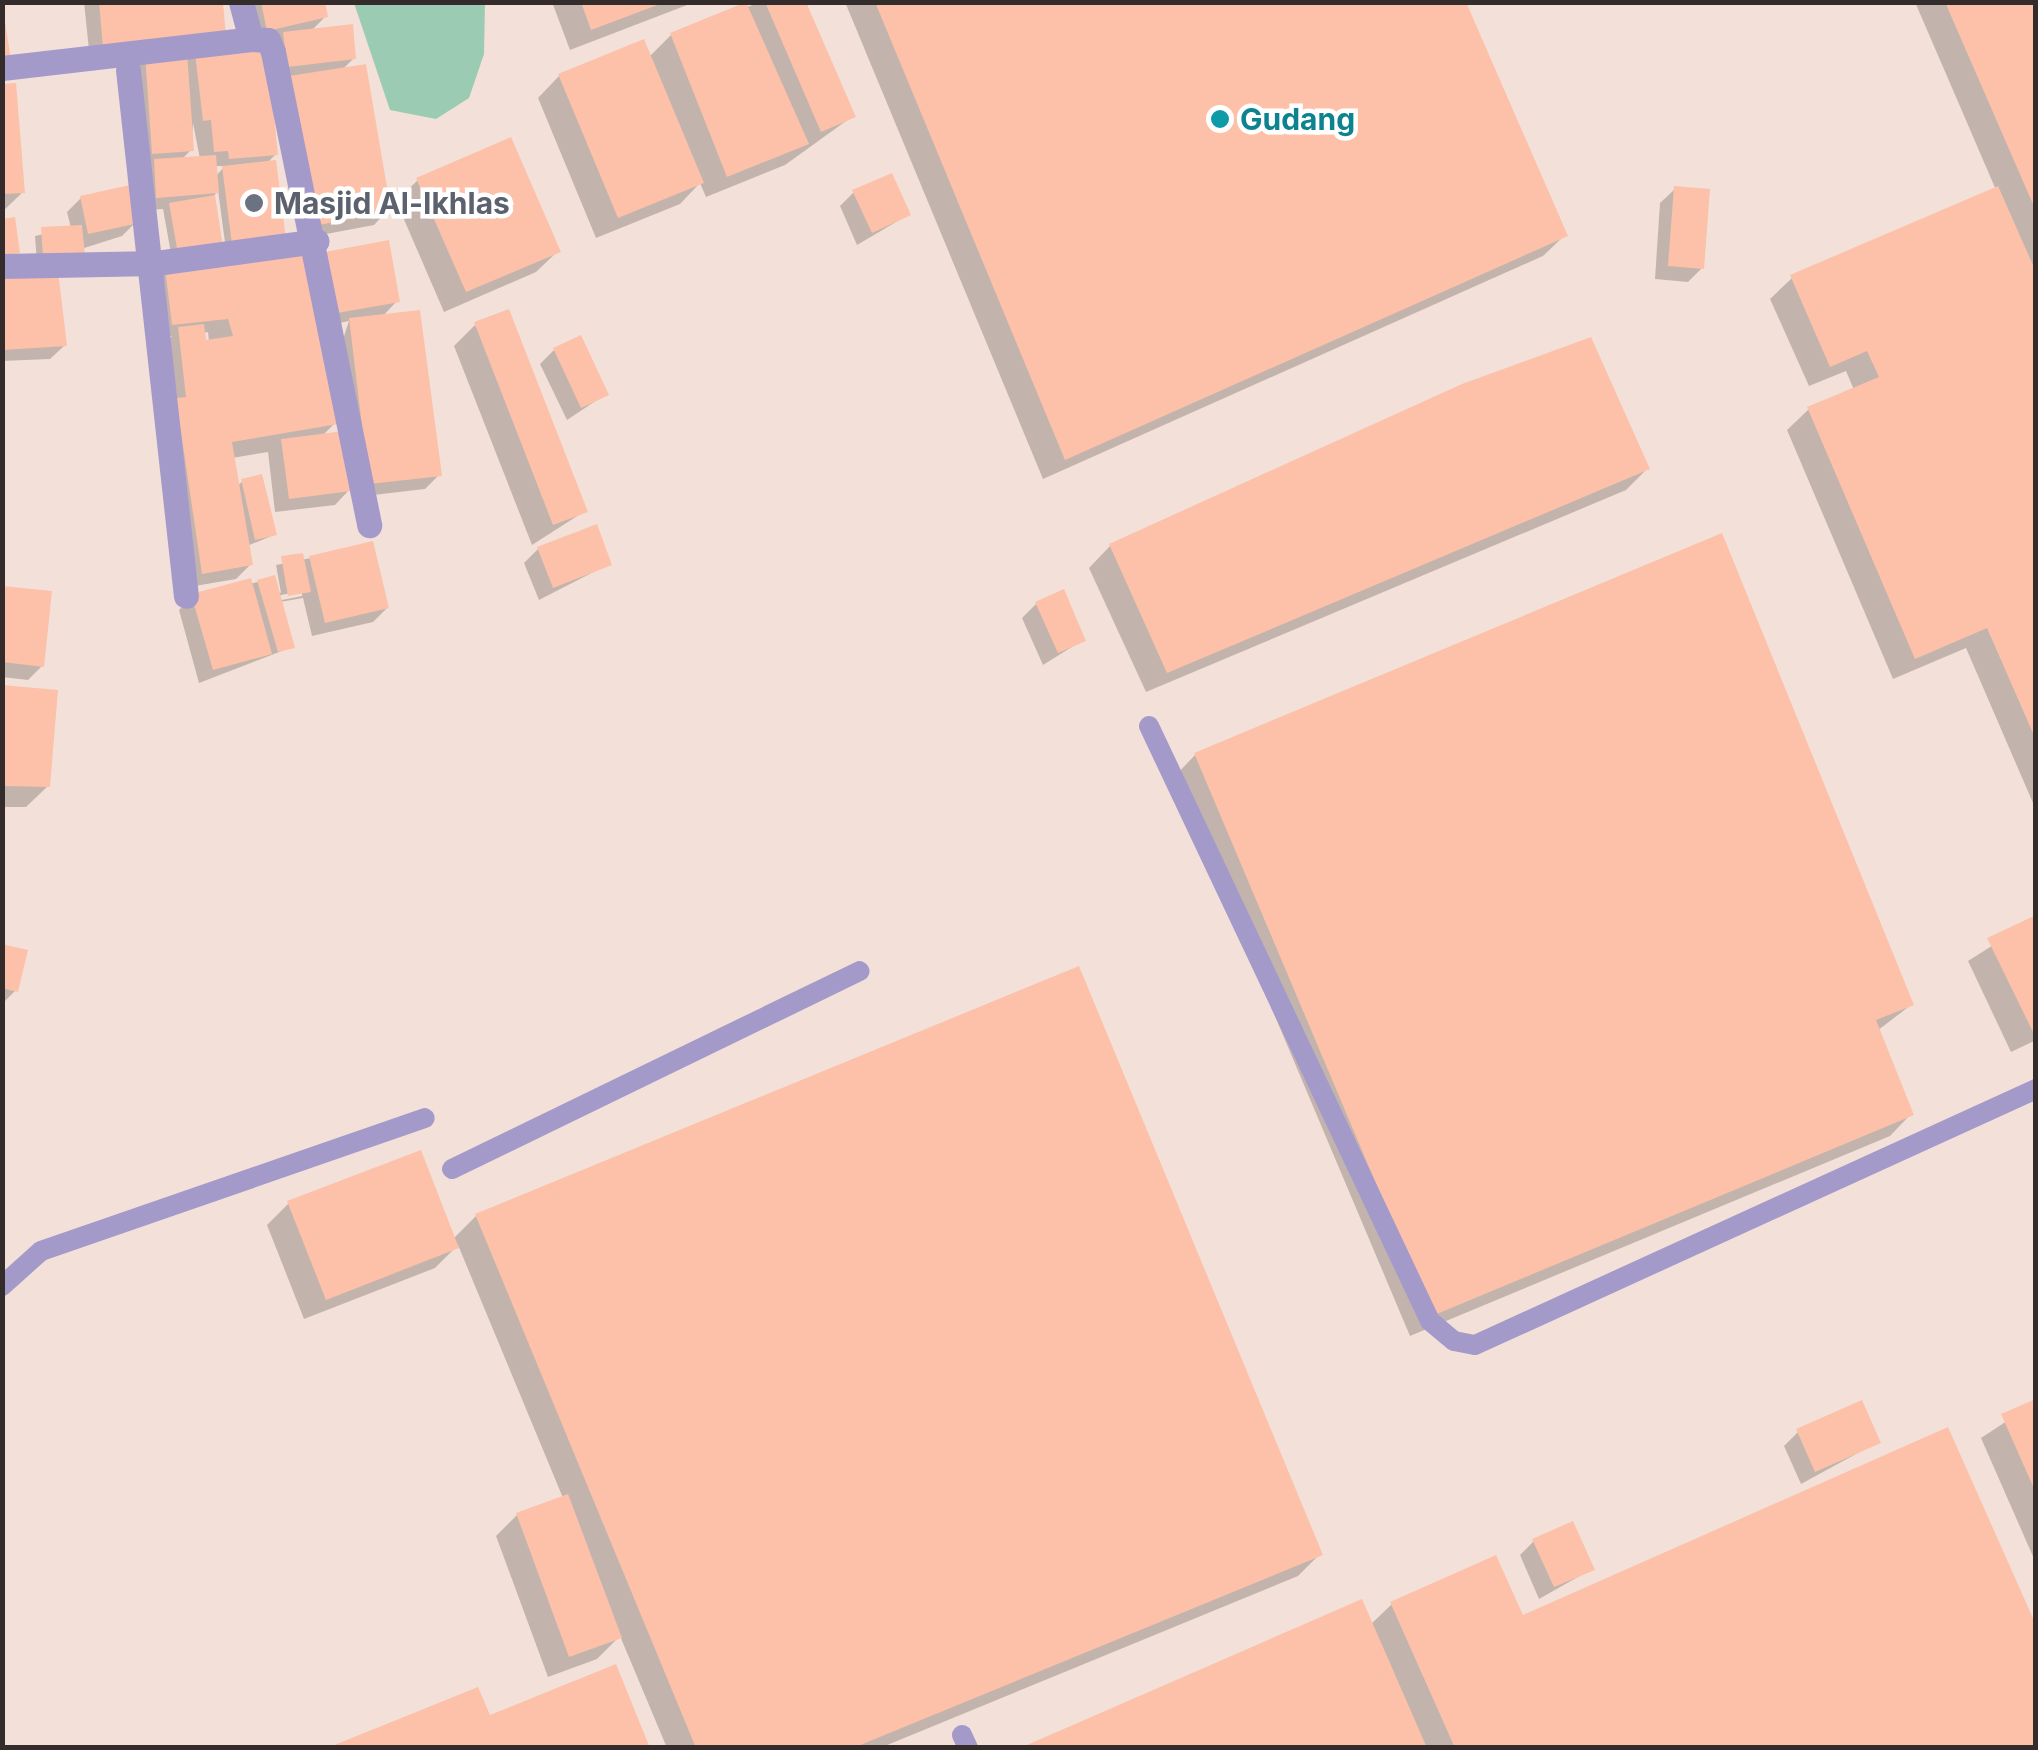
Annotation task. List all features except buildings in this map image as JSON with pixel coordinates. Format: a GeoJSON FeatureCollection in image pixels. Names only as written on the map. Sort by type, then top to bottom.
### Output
{"type":"FeatureCollection","features":[{"type":"Feature","properties":{"kind":"street"},"geometry":{"type":"LineString","coordinates":[[241,2],[251,38]]}},
{"type":"Feature","properties":{"kind":"street"},"geometry":{"type":"LineString","coordinates":[[2,68],[251,38],[268,40],[316,242],[369,525]]}},
{"type":"Feature","properties":{"kind":"street"},"geometry":{"type":"LineString","coordinates":[[128,70],[156,263],[186,596]]}},
{"type":"Feature","properties":{"kind":"street"},"geometry":{"type":"LineString","coordinates":[[2,266],[156,263],[316,242]]}},
{"type":"Feature","properties":{"kind":"lane"},"geometry":{"type":"LineString","coordinates":[[1149,726],[1422,1306],[1454,1341],[1475,1345],[2036,1089]]}},
{"type":"Feature","properties":{"kind":"lane"},"geometry":{"type":"LineString","coordinates":[[452,1169],[859,972]]}},
{"type":"Feature","properties":{"kind":"lane"},"geometry":{"type":"LineString","coordinates":[[2,1286],[59,1244],[425,1118]]}},
{"type":"Feature","properties":{"kind":"green space"},"geometry":{"type":"Polygon","coordinates":[[[354,3],[485,3],[484,54],[469,98],[436,119],[390,110],[354,3]]]}},
{"type":"Feature","properties":{"kind":"place","name":"Gudang"},"geometry":{"type":"Point","coordinates":[1220,119]}},
{"type":"Feature","properties":{"kind":"place","name":"Masjid Al-Ikhlas"},"geometry":{"type":"Point","coordinates":[254,203]}}]}
